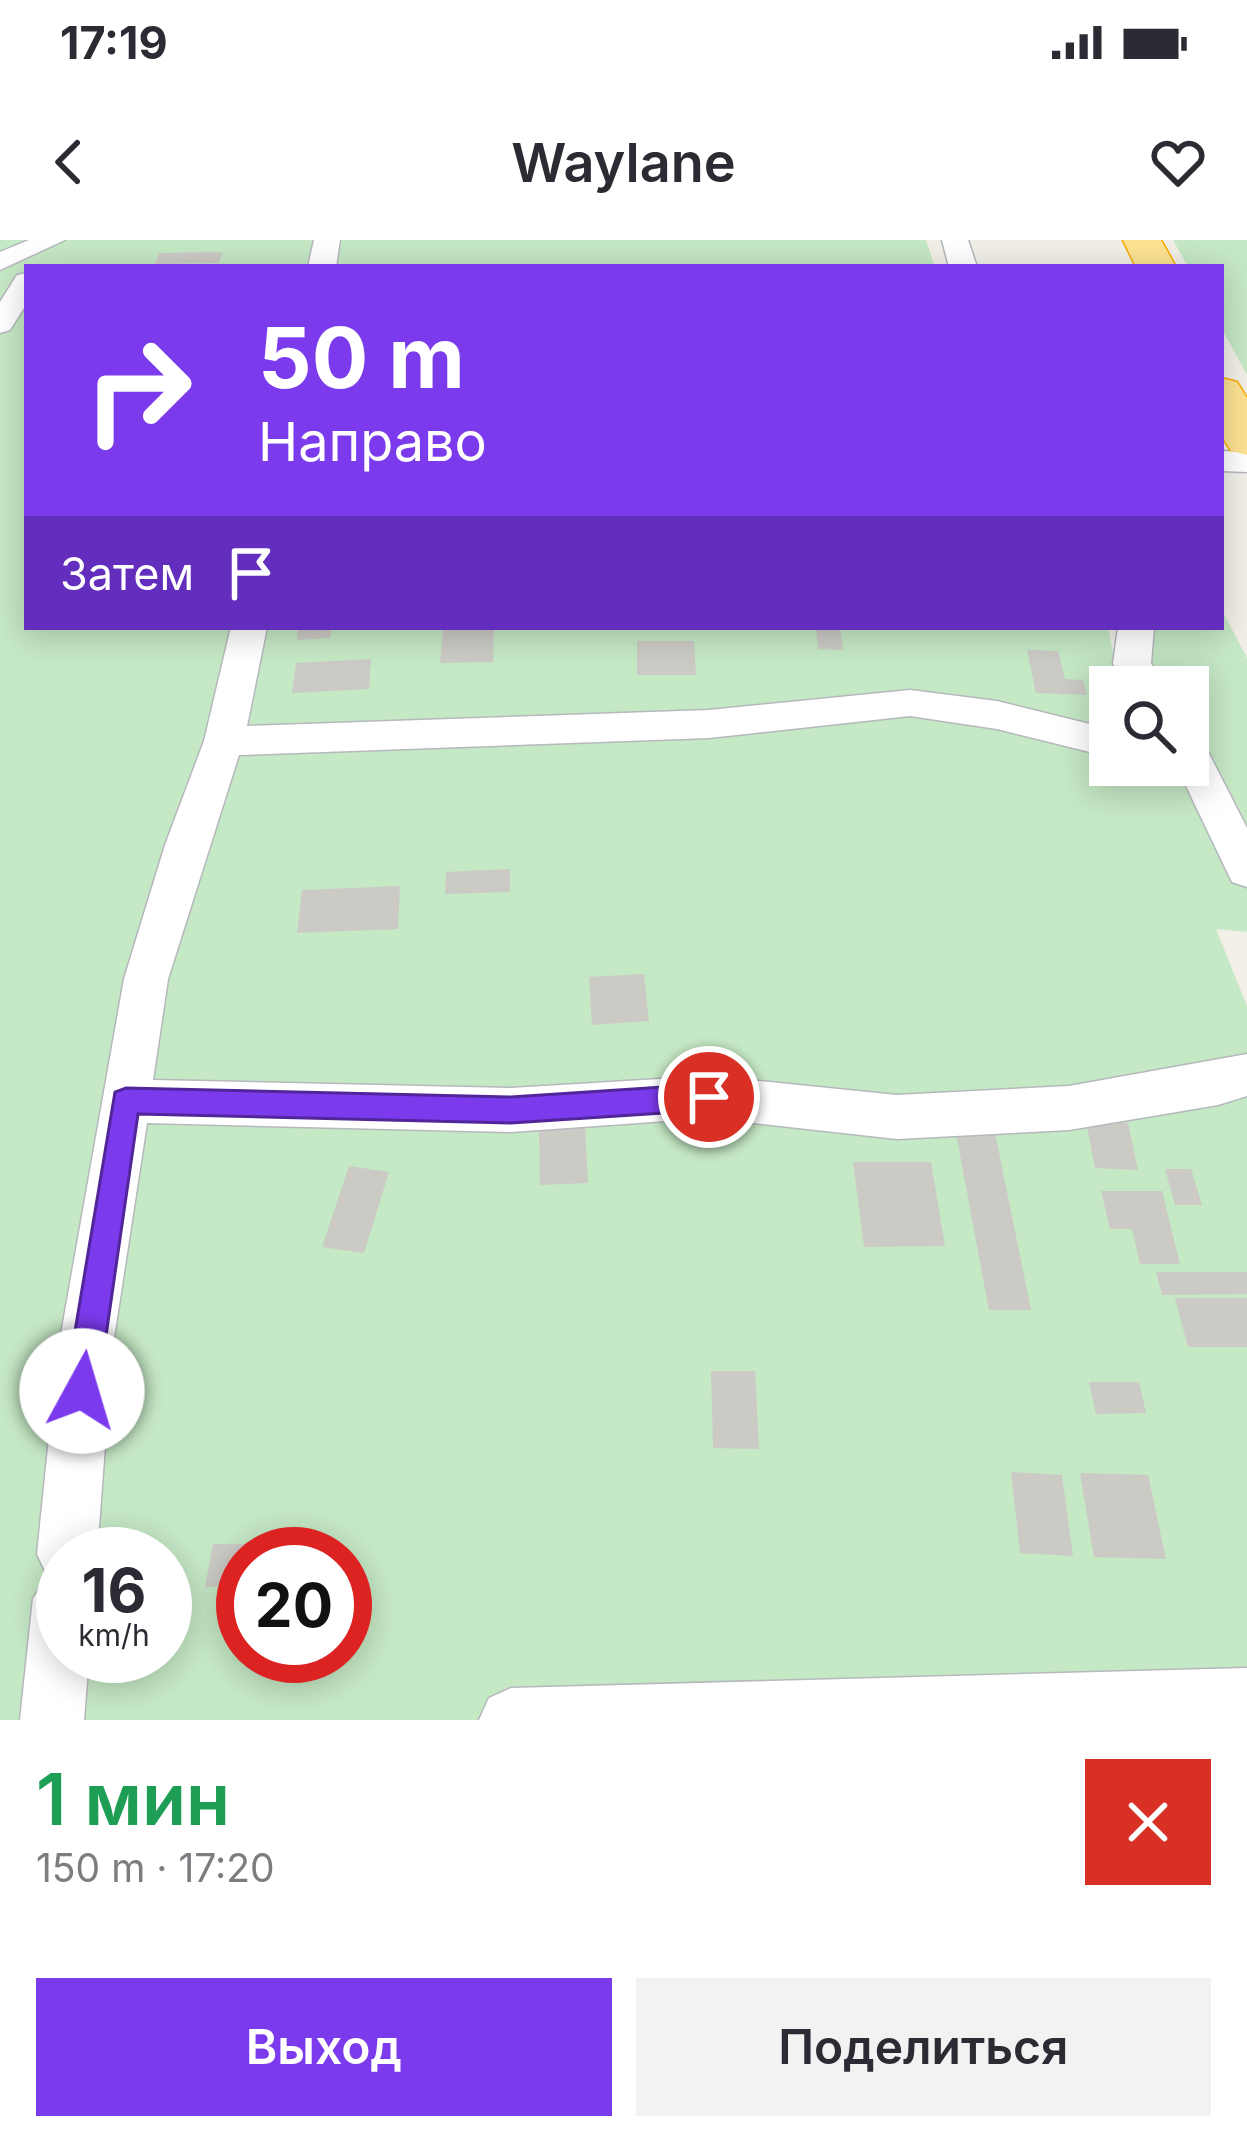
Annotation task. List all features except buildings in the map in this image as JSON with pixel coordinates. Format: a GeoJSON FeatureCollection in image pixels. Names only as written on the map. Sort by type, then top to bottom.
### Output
{"type":"FeatureCollection","features":[{"type":"Feature","properties":{"kind":"highway"},"geometry":{"type":"LineString","coordinates":[[1224,397],[1247,441]]}},
{"type":"Feature","properties":{"kind":"lane"},"geometry":{"type":"LineString","coordinates":[[0,262],[56,240]]}},
{"type":"Feature","properties":{"kind":"lane"},"geometry":{"type":"LineString","coordinates":[[0,324],[24,285]]}},
{"type":"Feature","properties":{"kind":"lane"},"geometry":{"type":"LineString","coordinates":[[69,1527],[85,1351],[146,979],[186,845],[224,741],[248,630]]}},
{"type":"Feature","properties":{"kind":"lane"},"geometry":{"type":"LineString","coordinates":[[1133,666],[1136,630]]}},
{"type":"Feature","properties":{"kind":"lane"},"geometry":{"type":"LineString","coordinates":[[224,741],[709,724],[910,703],[997,715],[1089,738]]}},
{"type":"Feature","properties":{"kind":"lane"},"geometry":{"type":"LineString","coordinates":[[1205,786],[1247,870]]}},
{"type":"Feature","properties":{"kind":"lane"},"geometry":{"type":"LineString","coordinates":[[126,1101],[511,1110],[709,1097],[897,1117],[1069,1108],[1247,1075]]}},
{"type":"Feature","properties":{"kind":"lane"},"geometry":{"type":"LineString","coordinates":[[52,1720],[55,1683]]}},
{"type":"Feature","properties":{"kind":"lane"},"geometry":{"type":"LineString","coordinates":[[511,1720],[1247,1700]]}},
{"type":"Feature","properties":{"kind":"green space"},"geometry":{"type":"Polygon","coordinates":[[[0,240],[926,240],[934,264],[24,264],[24,630],[1109,630],[1116,666],[1089,666],[1089,786],[1209,786],[1209,666],[1134,666],[1126,630],[1224,630],[1224,614],[1247,658],[1247,932],[1216,929],[1247,1006],[1247,1720],[0,1720],[0,240]]]}},
{"type":"Feature","properties":{"kind":"green space"},"geometry":{"type":"Polygon","coordinates":[[[1173,240],[1247,240],[1247,375],[1224,333],[1224,264],[1186,264],[1173,240]]]}},
{"type":"Feature","properties":{"kind":"route"},"geometry":{"type":"LineString","coordinates":[[82,1391],[126,1101],[511,1110],[709,1097]]}}]}
